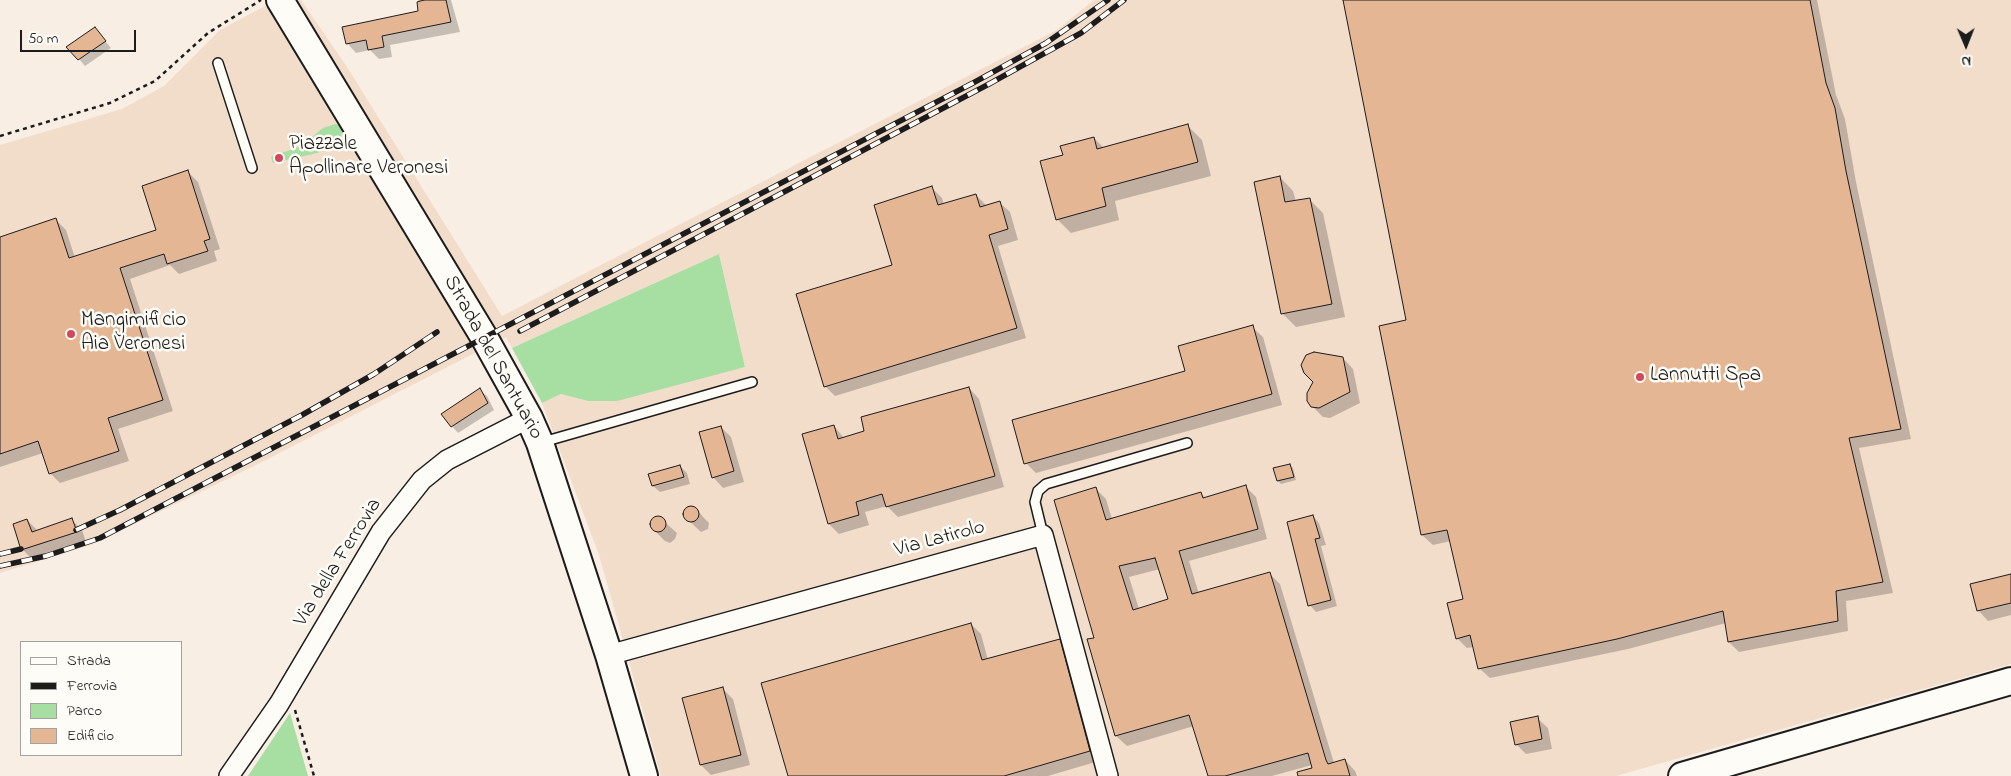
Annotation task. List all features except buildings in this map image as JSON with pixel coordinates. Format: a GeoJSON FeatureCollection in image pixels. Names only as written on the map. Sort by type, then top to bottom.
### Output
{"type":"FeatureCollection","features":[{"type":"Feature","properties":{"kind":"street","name":"Strada del Santuario"},"geometry":{"type":"LineString","coordinates":[[280,0],[484,337],[529,418],[540,443],[609,654],[644,776]]}},
{"type":"Feature","properties":{"kind":"street","name":"Via della Ferrovia"},"geometry":{"type":"LineString","coordinates":[[228,776],[286,693],[381,532],[422,480],[446,460],[529,418]]}},
{"type":"Feature","properties":{"kind":"street","name":"Via Latirolo"},"geometry":{"type":"LineString","coordinates":[[609,654],[1043,535]]}},
{"type":"Feature","properties":{"kind":"street"},"geometry":{"type":"LineString","coordinates":[[1043,535],[1108,776]]}},
{"type":"Feature","properties":{"kind":"street"},"geometry":{"type":"LineString","coordinates":[[1682,776],[2011,682]]}},
{"type":"Feature","properties":{"kind":"lane"},"geometry":{"type":"LineString","coordinates":[[218,64],[252,168]]}},
{"type":"Feature","properties":{"kind":"lane"},"geometry":{"type":"LineString","coordinates":[[540,443],[752,382]]}},
{"type":"Feature","properties":{"kind":"lane"},"geometry":{"type":"LineString","coordinates":[[1043,535],[1035,502],[1038,490],[1046,484],[1187,443]]}},
{"type":"Feature","properties":{"kind":"path"},"geometry":{"type":"LineString","coordinates":[[0,136],[110,103],[155,81],[208,32],[261,0]]}},
{"type":"Feature","properties":{"kind":"path"},"geometry":{"type":"LineString","coordinates":[[286,693],[295,711],[314,776]]}},
{"type":"Feature","properties":{"kind":"shaded area"},"geometry":{"type":"Polygon","coordinates":[[[281,0],[301,0],[347,67],[502,316],[1057,30],[1094,0],[2011,0],[2011,664],[1616,776],[661,776],[599,555],[542,403],[561,394],[588,401],[745,367],[719,254],[512,348],[506,337],[256,465],[91,545],[0,573],[0,145],[122,109],[164,86],[220,30],[265,6],[281,0]]]}},
{"type":"Feature","properties":{"kind":"green space"},"geometry":{"type":"Polygon","coordinates":[[[335,124],[343,126],[341,137],[333,147],[317,153],[273,163],[271,157],[301,146],[323,128],[335,124]]]}},
{"type":"Feature","properties":{"kind":"green space"},"geometry":{"type":"Polygon","coordinates":[[[719,254],[745,367],[617,401],[588,401],[561,394],[542,403],[512,348],[719,254]]]}},
{"type":"Feature","properties":{"kind":"green space"},"geometry":{"type":"Polygon","coordinates":[[[290,713],[308,776],[248,776],[290,713]]]}},
{"type":"Feature","properties":{"kind":"railway"},"geometry":{"type":"LineString","coordinates":[[0,566],[46,556],[100,538],[973,83],[1046,43],[1108,0]]}},
{"type":"Feature","properties":{"kind":"railway"},"geometry":{"type":"LineString","coordinates":[[520,331],[989,84],[1081,33],[1124,0]]}},
{"type":"Feature","properties":{"kind":"railway"},"geometry":{"type":"LineString","coordinates":[[76,530],[120,510],[302,415],[374,374],[437,332]]}},
{"type":"Feature","properties":{"kind":"railway"},"geometry":{"type":"LineString","coordinates":[[0,554],[21,549]]}},
{"type":"Feature","properties":{"kind":"place","name":"Piazzale Apollinare Veronesi"},"geometry":{"type":"Point","coordinates":[279,158]}},
{"type":"Feature","properties":{"kind":"place","name":"Mangimificio Aia Veronesi"},"geometry":{"type":"Point","coordinates":[71,334]}},
{"type":"Feature","properties":{"kind":"place","name":"Lannutti Spa"},"geometry":{"type":"Point","coordinates":[1640,377]}}]}
